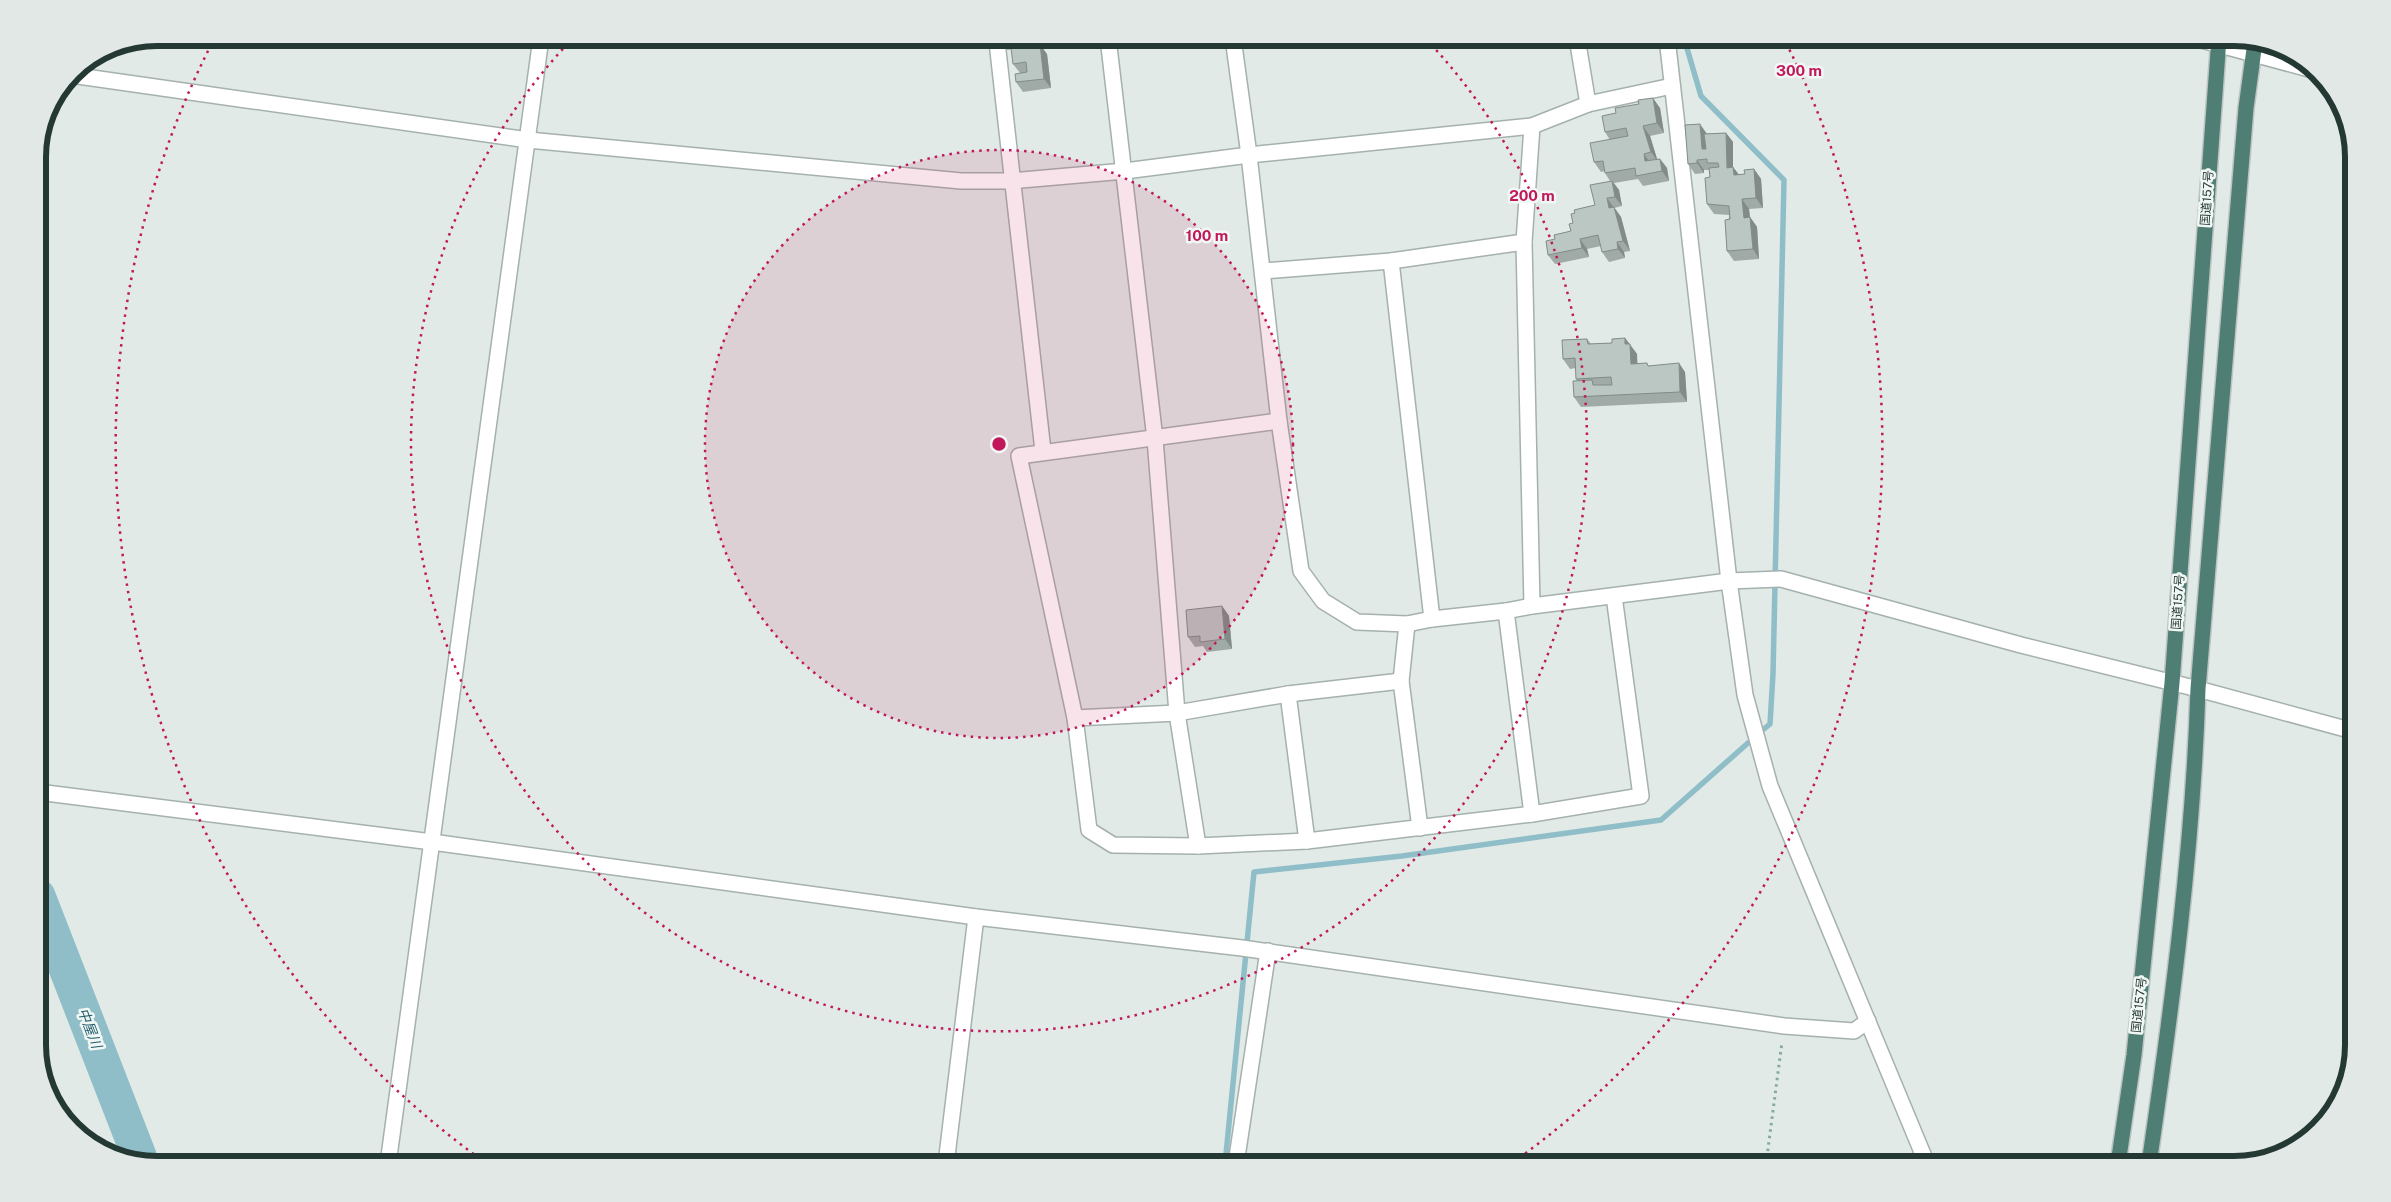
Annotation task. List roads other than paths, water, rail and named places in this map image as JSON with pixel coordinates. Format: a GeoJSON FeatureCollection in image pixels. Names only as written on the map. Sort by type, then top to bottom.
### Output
{"type":"FeatureCollection","features":[{"type":"Feature","properties":{"kind":"highway","name":"国道157号"},"geometry":{"type":"LineString","coordinates":[[2119,1156],[2134,1055],[2172,683],[2219,46]]}},
{"type":"Feature","properties":{"kind":"highway"},"geometry":{"type":"LineString","coordinates":[[2150,1156],[2169,1028],[2184,887],[2196,752],[2198,689],[2246,108],[2255,48]]}},
{"type":"Feature","properties":{"kind":"street"},"geometry":{"type":"LineString","coordinates":[[389,1156],[540,46]]}},
{"type":"Feature","properties":{"kind":"street"},"geometry":{"type":"LineString","coordinates":[[997,46],[1011,181],[1043,451]]}},
{"type":"Feature","properties":{"kind":"street"},"geometry":{"type":"LineString","coordinates":[[1109,46],[1155,438],[1177,713],[1198,846]]}},
{"type":"Feature","properties":{"kind":"street"},"geometry":{"type":"LineString","coordinates":[[1234,46],[1263,271],[1279,421],[1301,571],[1323,601],[1357,622],[1407,624],[1432,618],[1506,611],[1729,581],[1774,579],[2345,729]]}},
{"type":"Feature","properties":{"kind":"street"},"geometry":{"type":"LineString","coordinates":[[1578,46],[1588,104]]}},
{"type":"Feature","properties":{"kind":"street"},"geometry":{"type":"LineString","coordinates":[[1669,46],[1729,581],[1745,695],[1770,786],[1924,1156]]}},
{"type":"Feature","properties":{"kind":"street"},"geometry":{"type":"LineString","coordinates":[[2257,49],[2288,61]]}},
{"type":"Feature","properties":{"kind":"street"},"geometry":{"type":"LineString","coordinates":[[82,76],[528,140],[961,181],[1011,181],[1125,171],[1249,155],[1532,126],[1588,104],[1672,86]]}},
{"type":"Feature","properties":{"kind":"street"},"geometry":{"type":"LineString","coordinates":[[1532,126],[1524,242],[1532,606]]}},
{"type":"Feature","properties":{"kind":"street"},"geometry":{"type":"LineString","coordinates":[[1263,271],[1391,261],[1524,242]]}},
{"type":"Feature","properties":{"kind":"street"},"geometry":{"type":"LineString","coordinates":[[1391,261],[1432,618]]}},
{"type":"Feature","properties":{"kind":"street"},"geometry":{"type":"LineString","coordinates":[[1279,421],[1043,451],[1019,456],[1075,718],[1089,830],[1113,845],[1198,846],[1307,841],[1532,814],[1641,796],[1614,596]]}},
{"type":"Feature","properties":{"kind":"street"},"geometry":{"type":"LineString","coordinates":[[1506,611],[1532,814]]}},
{"type":"Feature","properties":{"kind":"street"},"geometry":{"type":"LineString","coordinates":[[1407,624],[1401,681],[1420,828]]}},
{"type":"Feature","properties":{"kind":"street"},"geometry":{"type":"LineString","coordinates":[[1075,718],[1177,713],[1288,694],[1401,681]]}},
{"type":"Feature","properties":{"kind":"street"},"geometry":{"type":"LineString","coordinates":[[1288,694],[1307,841]]}},
{"type":"Feature","properties":{"kind":"street"},"geometry":{"type":"LineString","coordinates":[[46,793],[432,842],[976,917],[1247,948],[1784,1026],[1854,1031],[1868,1021]]}},
{"type":"Feature","properties":{"kind":"street"},"geometry":{"type":"LineString","coordinates":[[947,1156],[976,917]]}},
{"type":"Feature","properties":{"kind":"street"},"geometry":{"type":"LineString","coordinates":[[1237,1156],[1268,951]]}},
{"type":"Feature","properties":{"kind":"waterway"},"geometry":{"type":"LineString","coordinates":[[1686,46],[1701,96],[1784,180],[1773,674],[1770,724],[1764,729]]}},
{"type":"Feature","properties":{"kind":"waterway"},"geometry":{"type":"LineString","coordinates":[[1226,1156],[1254,872],[1402,856],[1661,820],[1748,743]]}},
{"type":"Feature","properties":{"kind":"waterway","name":"中屋川"},"geometry":{"type":"LineString","coordinates":[[46,917],[138,1154]]}}]}
